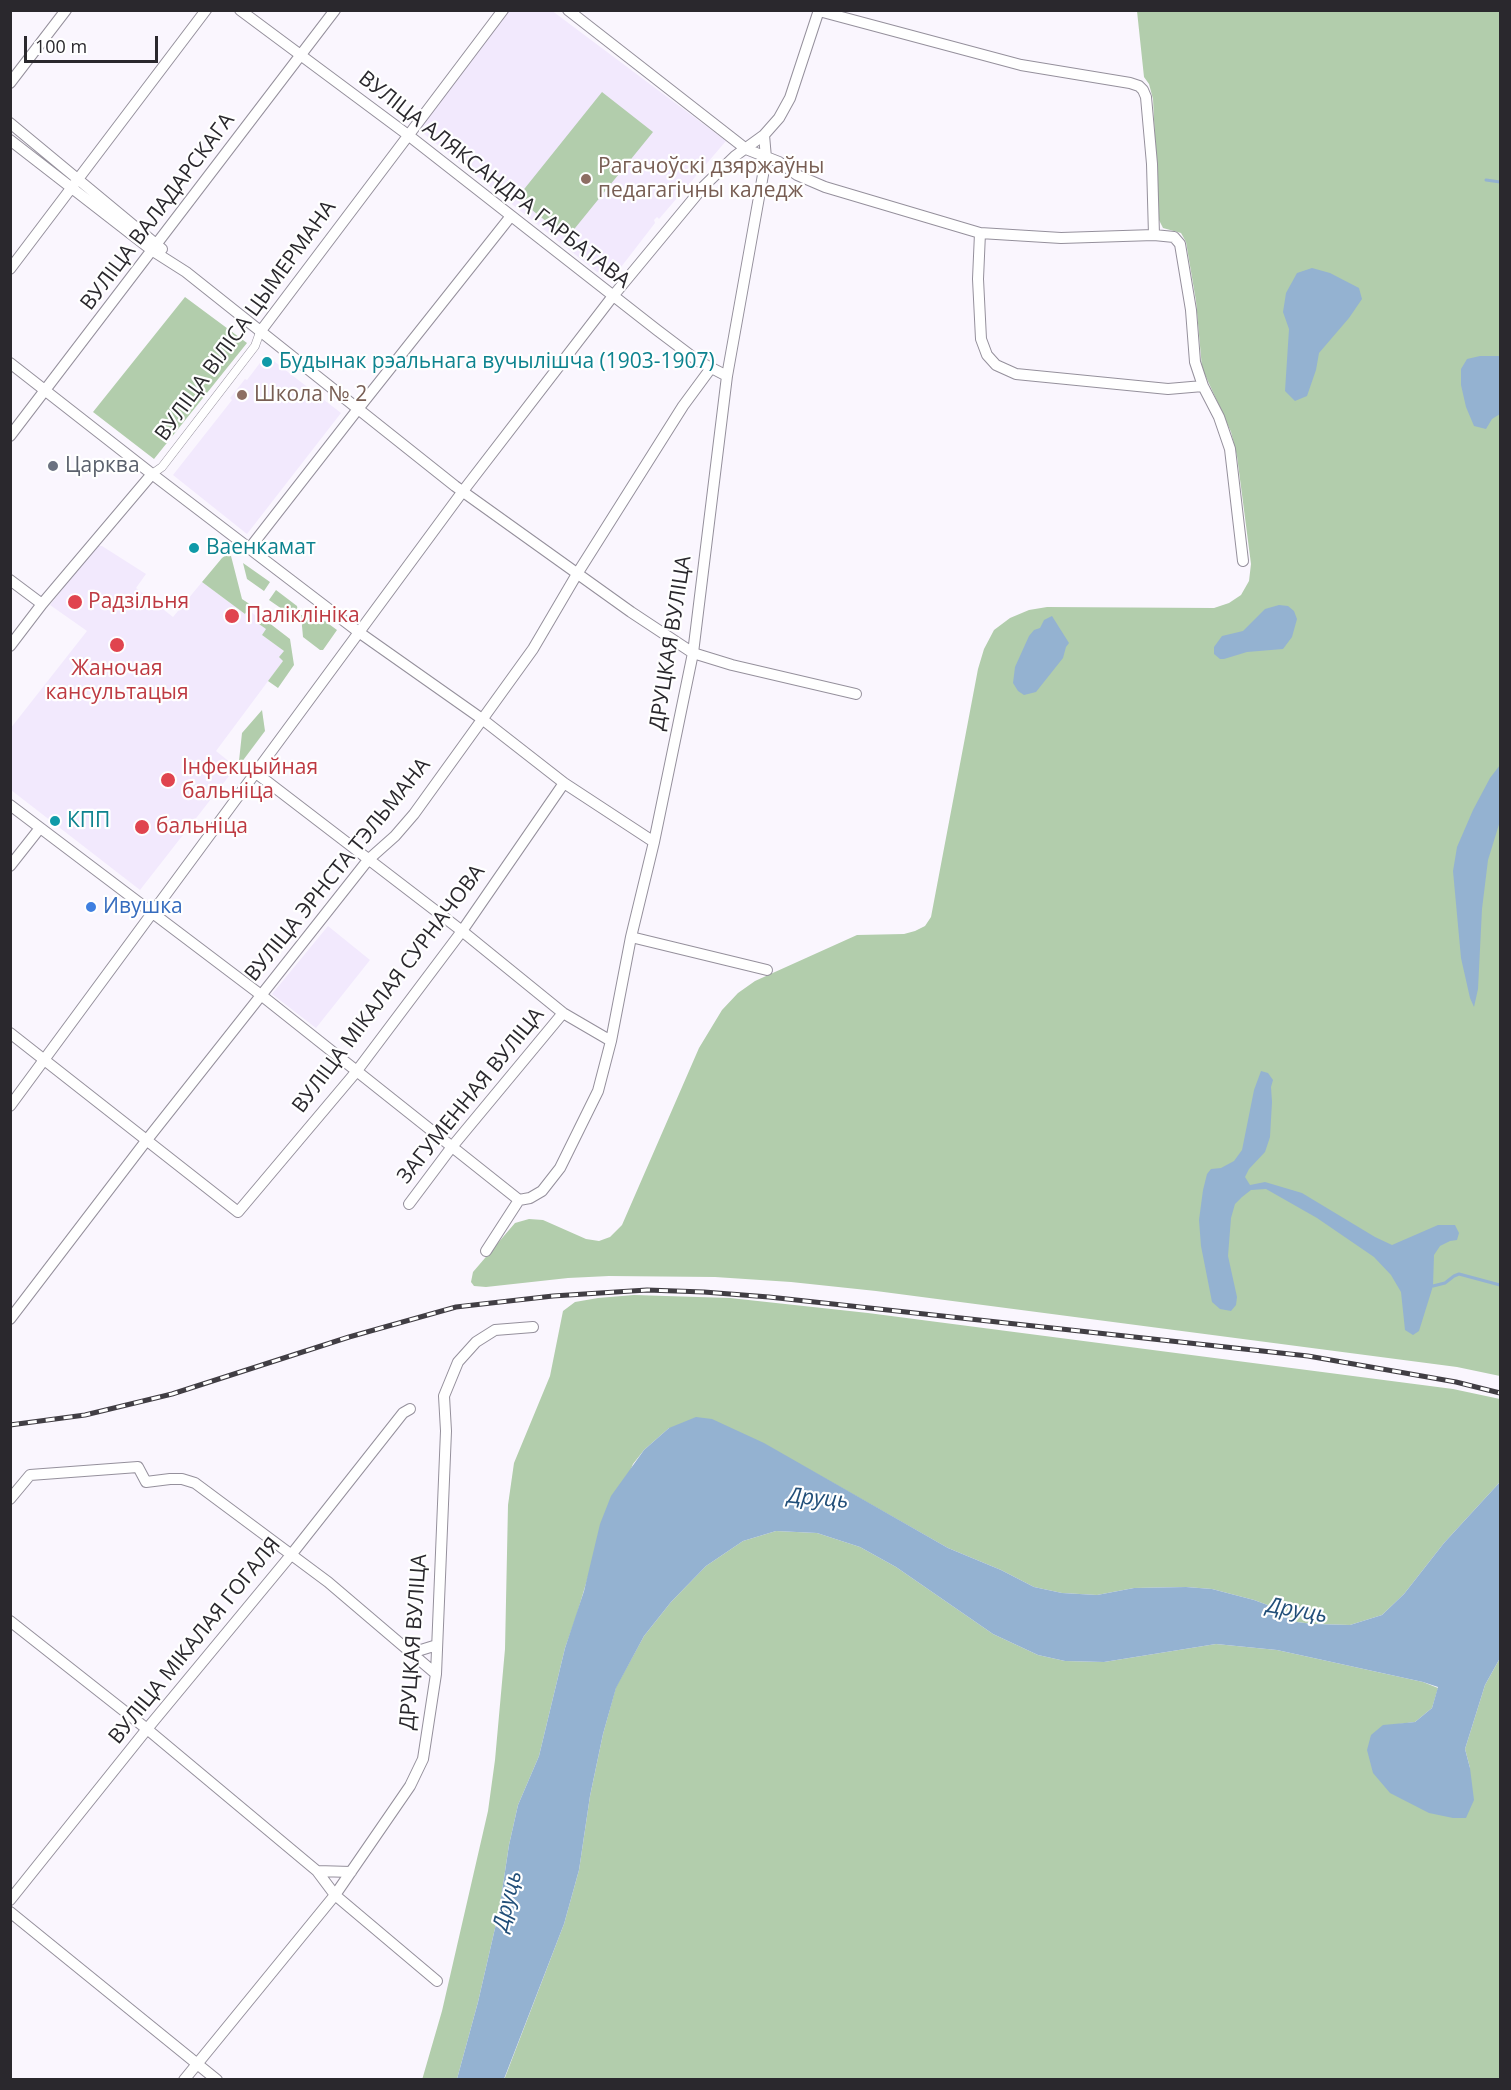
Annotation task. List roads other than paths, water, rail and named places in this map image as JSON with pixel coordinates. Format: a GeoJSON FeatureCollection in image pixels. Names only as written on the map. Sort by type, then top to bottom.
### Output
{"type":"FeatureCollection","features":[{"type":"Feature","properties":{"kind":"street"},"geometry":{"type":"LineString","coordinates":[[10,83],[66,10]]}},
{"type":"Feature","properties":{"kind":"street"},"geometry":{"type":"LineString","coordinates":[[10,269],[206,10]]}},
{"type":"Feature","properties":{"kind":"street","name":"ВУЛІЦА АЛЯКСАНДРА ГАРБАТАВА"},"geometry":{"type":"LineString","coordinates":[[240,10],[408,135],[686,352],[727,376]]}},
{"type":"Feature","properties":{"kind":"street","name":"ВУЛІЦА ВАЛАДАРСКАГА"},"geometry":{"type":"LineString","coordinates":[[10,436],[335,10]]}},
{"type":"Feature","properties":{"kind":"street","name":"ВУЛІЦА ВІЛІСА ЦЫМЕРМАНА"},"geometry":{"type":"LineString","coordinates":[[10,646],[42,604],[152,474],[162,467],[255,346],[260,332],[503,10]]}},
{"type":"Feature","properties":{"kind":"street"},"geometry":{"type":"LineString","coordinates":[[568,10],[746,148],[780,162],[797,175],[825,187],[980,233],[1061,237],[1174,237],[1180,244],[1191,310],[1195,362],[1203,387],[1219,417],[1230,449],[1243,561]]}},
{"type":"Feature","properties":{"kind":"street"},"geometry":{"type":"LineString","coordinates":[[10,1106],[463,491],[613,296],[704,186],[764,135],[779,118],[790,98],[819,11],[1022,65],[1139,86],[1146,97],[1152,164],[1154,236]]}},
{"type":"Feature","properties":{"kind":"street"},"geometry":{"type":"LineString","coordinates":[[10,123],[79,178],[155,247]]}},
{"type":"Feature","properties":{"kind":"street","name":"ДРУЦКАЯ ВУЛІЦА"},"geometry":{"type":"LineString","coordinates":[[519,1200],[530,1198],[542,1191],[560,1168],[598,1091],[611,1041],[631,937],[654,842],[693,653],[727,376],[766,158],[764,135]]}},
{"type":"Feature","properties":{"kind":"street"},"geometry":{"type":"LineString","coordinates":[[10,140],[155,247],[463,491],[577,574],[693,653],[715,661],[856,694]]}},
{"type":"Feature","properties":{"kind":"street"},"geometry":{"type":"LineString","coordinates":[[249,549],[511,216]]}},
{"type":"Feature","properties":{"kind":"street"},"geometry":{"type":"LineString","coordinates":[[980,233],[978,279],[981,339],[987,355],[996,365],[1016,374],[1168,389],[1203,387]]}},
{"type":"Feature","properties":{"kind":"street"},"geometry":{"type":"LineString","coordinates":[[10,363],[360,633],[482,719],[564,783],[654,842]]}},
{"type":"Feature","properties":{"kind":"street","name":"ВУЛІЦА ЭРНСТА ТЭЛЬМАНА"},"geometry":{"type":"LineString","coordinates":[[10,1319],[146,1141],[368,860],[395,836],[414,814],[533,649],[577,574],[683,406],[711,368]]}},
{"type":"Feature","properties":{"kind":"street"},"geometry":{"type":"LineString","coordinates":[[10,580],[42,604]]}},
{"type":"Feature","properties":{"kind":"street"},"geometry":{"type":"LineString","coordinates":[[256,773],[462,931],[563,1012],[611,1041]]}},
{"type":"Feature","properties":{"kind":"street","name":"ВУЛІЦА МІКАЛАЯ СУРНАЧОВА"},"geometry":{"type":"LineString","coordinates":[[146,1141],[238,1212],[356,1072],[462,931],[564,783]]}},
{"type":"Feature","properties":{"kind":"street"},"geometry":{"type":"LineString","coordinates":[[10,805],[261,995],[519,1200],[486,1251]]}},
{"type":"Feature","properties":{"kind":"street"},"geometry":{"type":"LineString","coordinates":[[10,866],[40,828]]}},
{"type":"Feature","properties":{"kind":"street"},"geometry":{"type":"LineString","coordinates":[[631,937],[767,970]]}},
{"type":"Feature","properties":{"kind":"street","name":"ЗАГУМЕННАЯ ВУЛІЦА"},"geometry":{"type":"LineString","coordinates":[[409,1203],[451,1148],[563,1012]]}},
{"type":"Feature","properties":{"kind":"street"},"geometry":{"type":"LineString","coordinates":[[10,1033],[146,1141]]}},
{"type":"Feature","properties":{"kind":"street","name":"ДРУЦКАЯ ВУЛІЦА"},"geometry":{"type":"LineString","coordinates":[[184,2079],[335,1895],[410,1786],[423,1759],[436,1674],[446,1431],[444,1396],[458,1362],[476,1342],[495,1330],[533,1328]]}},
{"type":"Feature","properties":{"kind":"street","name":"ВУЛІЦА МІКАЛАЯ ГОГАЛЯ"},"geometry":{"type":"LineString","coordinates":[[10,1900],[291,1555],[403,1413],[410,1408]]}},
{"type":"Feature","properties":{"kind":"street"},"geometry":{"type":"LineString","coordinates":[[10,1499],[30,1475],[138,1467],[146,1482],[182,1479],[195,1484],[328,1582],[436,1674]]}},
{"type":"Feature","properties":{"kind":"street"},"geometry":{"type":"LineString","coordinates":[[10,1621],[147,1729],[317,1871],[335,1895],[437,1981]]}},
{"type":"Feature","properties":{"kind":"street"},"geometry":{"type":"LineString","coordinates":[[411,1653],[437,1644]]}},
{"type":"Feature","properties":{"kind":"street"},"geometry":{"type":"LineString","coordinates":[[317,1871],[351,1872]]}},
{"type":"Feature","properties":{"kind":"street"},"geometry":{"type":"LineString","coordinates":[[10,1912],[217,2079]]}},
{"type":"Feature","properties":{"kind":"water"},"geometry":{"type":"Polygon","coordinates":[[[1312,268],[1330,273],[1359,288],[1362,299],[1319,353],[1307,396],[1295,401],[1285,391],[1289,329],[1283,312],[1286,293],[1297,273],[1312,268]]]}},
{"type":"Feature","properties":{"kind":"water"},"geometry":{"type":"Polygon","coordinates":[[[1480,356],[1500,356],[1500,414],[1492,419],[1486,429],[1474,426],[1466,407],[1461,385],[1461,369],[1467,359],[1480,356]]]}},
{"type":"Feature","properties":{"kind":"water"},"geometry":{"type":"Polygon","coordinates":[[[1279,605],[1288,606],[1294,611],[1297,619],[1292,637],[1283,649],[1247,652],[1224,659],[1214,654],[1214,647],[1222,636],[1243,631],[1265,609],[1279,605]]]}},
{"type":"Feature","properties":{"kind":"water"},"geometry":{"type":"Polygon","coordinates":[[[1052,616],[1069,643],[1063,658],[1036,692],[1024,695],[1013,683],[1015,667],[1029,636],[1034,630],[1040,628],[1044,620],[1052,616]]]}},
{"type":"Feature","properties":{"kind":"water"},"geometry":{"type":"Polygon","coordinates":[[[1500,765],[1500,821],[1488,860],[1482,909],[1478,989],[1474,1007],[1461,958],[1453,871],[1457,847],[1473,810],[1490,778],[1500,765]]]}},
{"type":"Feature","properties":{"kind":"water"},"geometry":{"type":"Polygon","coordinates":[[[1261,1071],[1268,1073],[1273,1080],[1270,1137],[1265,1152],[1249,1169],[1245,1177],[1250,1185],[1265,1182],[1302,1193],[1392,1245],[1438,1225],[1455,1225],[1459,1233],[1457,1240],[1440,1246],[1434,1255],[1433,1286],[1419,1331],[1413,1335],[1405,1330],[1401,1292],[1391,1275],[1374,1257],[1317,1218],[1266,1189],[1251,1190],[1242,1197],[1235,1204],[1231,1218],[1228,1256],[1237,1297],[1236,1305],[1231,1311],[1220,1309],[1212,1302],[1201,1246],[1199,1220],[1203,1190],[1207,1174],[1211,1169],[1221,1168],[1234,1161],[1242,1150],[1254,1090],[1261,1071]]]}},
{"type":"Feature","properties":{"kind":"water","name":"Друць"},"geometry":{"type":"Polygon","coordinates":[[[696,1417],[712,1419],[764,1443],[948,1548],[1001,1570],[1034,1587],[1062,1593],[1097,1595],[1134,1588],[1212,1589],[1254,1600],[1273,1607],[1297,1622],[1313,1624],[1350,1625],[1382,1615],[1404,1594],[1444,1543],[1500,1482],[1500,1658],[1485,1685],[1465,1749],[1474,1800],[1466,1818],[1429,1813],[1390,1793],[1373,1773],[1367,1750],[1371,1735],[1383,1725],[1415,1722],[1432,1708],[1438,1687],[1277,1650],[1216,1644],[1104,1662],[1065,1661],[1038,1655],[993,1634],[896,1567],[860,1547],[817,1533],[776,1531],[743,1541],[706,1566],[671,1602],[644,1636],[616,1688],[603,1734],[590,1796],[579,1870],[564,1924],[504,2079],[457,2079],[499,1911],[509,1845],[518,1805],[539,1756],[565,1648],[584,1591],[600,1524],[611,1496],[644,1450],[669,1428],[696,1417]]]}},
{"type":"Feature","properties":{"kind":"waterway"},"geometry":{"type":"LineString","coordinates":[[1486,180],[1500,182]]}},
{"type":"Feature","properties":{"kind":"waterway"},"geometry":{"type":"LineString","coordinates":[[1433,1286],[1445,1283],[1459,1274],[1500,1285]]}},
{"type":"Feature","properties":{"kind":"railway"},"geometry":{"type":"LineString","coordinates":[[10,1425],[85,1415],[172,1394],[349,1337],[456,1307],[553,1296],[647,1290],[769,1297],[1308,1356],[1456,1382],[1500,1393]]}},
{"type":"Feature","properties":{"kind":"place","name":"Рагачоўскі дзяржаўны педагагічны каледж"},"geometry":{"type":"Point","coordinates":[586,179]}},
{"type":"Feature","properties":{"kind":"place","name":"Будынак рэальнага вучылішча (1903-1907)"},"geometry":{"type":"Point","coordinates":[267,362]}},
{"type":"Feature","properties":{"kind":"place","name":"Школа № 2"},"geometry":{"type":"Point","coordinates":[242,395]}},
{"type":"Feature","properties":{"kind":"place","name":"Царква"},"geometry":{"type":"Point","coordinates":[53,466]}},
{"type":"Feature","properties":{"kind":"place","name":"Ваенкамат"},"geometry":{"type":"Point","coordinates":[194,548]}},
{"type":"Feature","properties":{"kind":"place","name":"Радзільня"},"geometry":{"type":"Point","coordinates":[75,602]}},
{"type":"Feature","properties":{"kind":"place","name":"Паліклініка"},"geometry":{"type":"Point","coordinates":[232,616]}},
{"type":"Feature","properties":{"kind":"place","name":"Жаночая кансультацыя"},"geometry":{"type":"Point","coordinates":[117,645]}},
{"type":"Feature","properties":{"kind":"place","name":"Інфекцыйная бальніца"},"geometry":{"type":"Point","coordinates":[168,780]}},
{"type":"Feature","properties":{"kind":"place","name":"КПП"},"geometry":{"type":"Point","coordinates":[55,821]}},
{"type":"Feature","properties":{"kind":"place","name":"бальніца"},"geometry":{"type":"Point","coordinates":[142,827]}},
{"type":"Feature","properties":{"kind":"place","name":"Ивушка"},"geometry":{"type":"Point","coordinates":[91,907]}}]}
